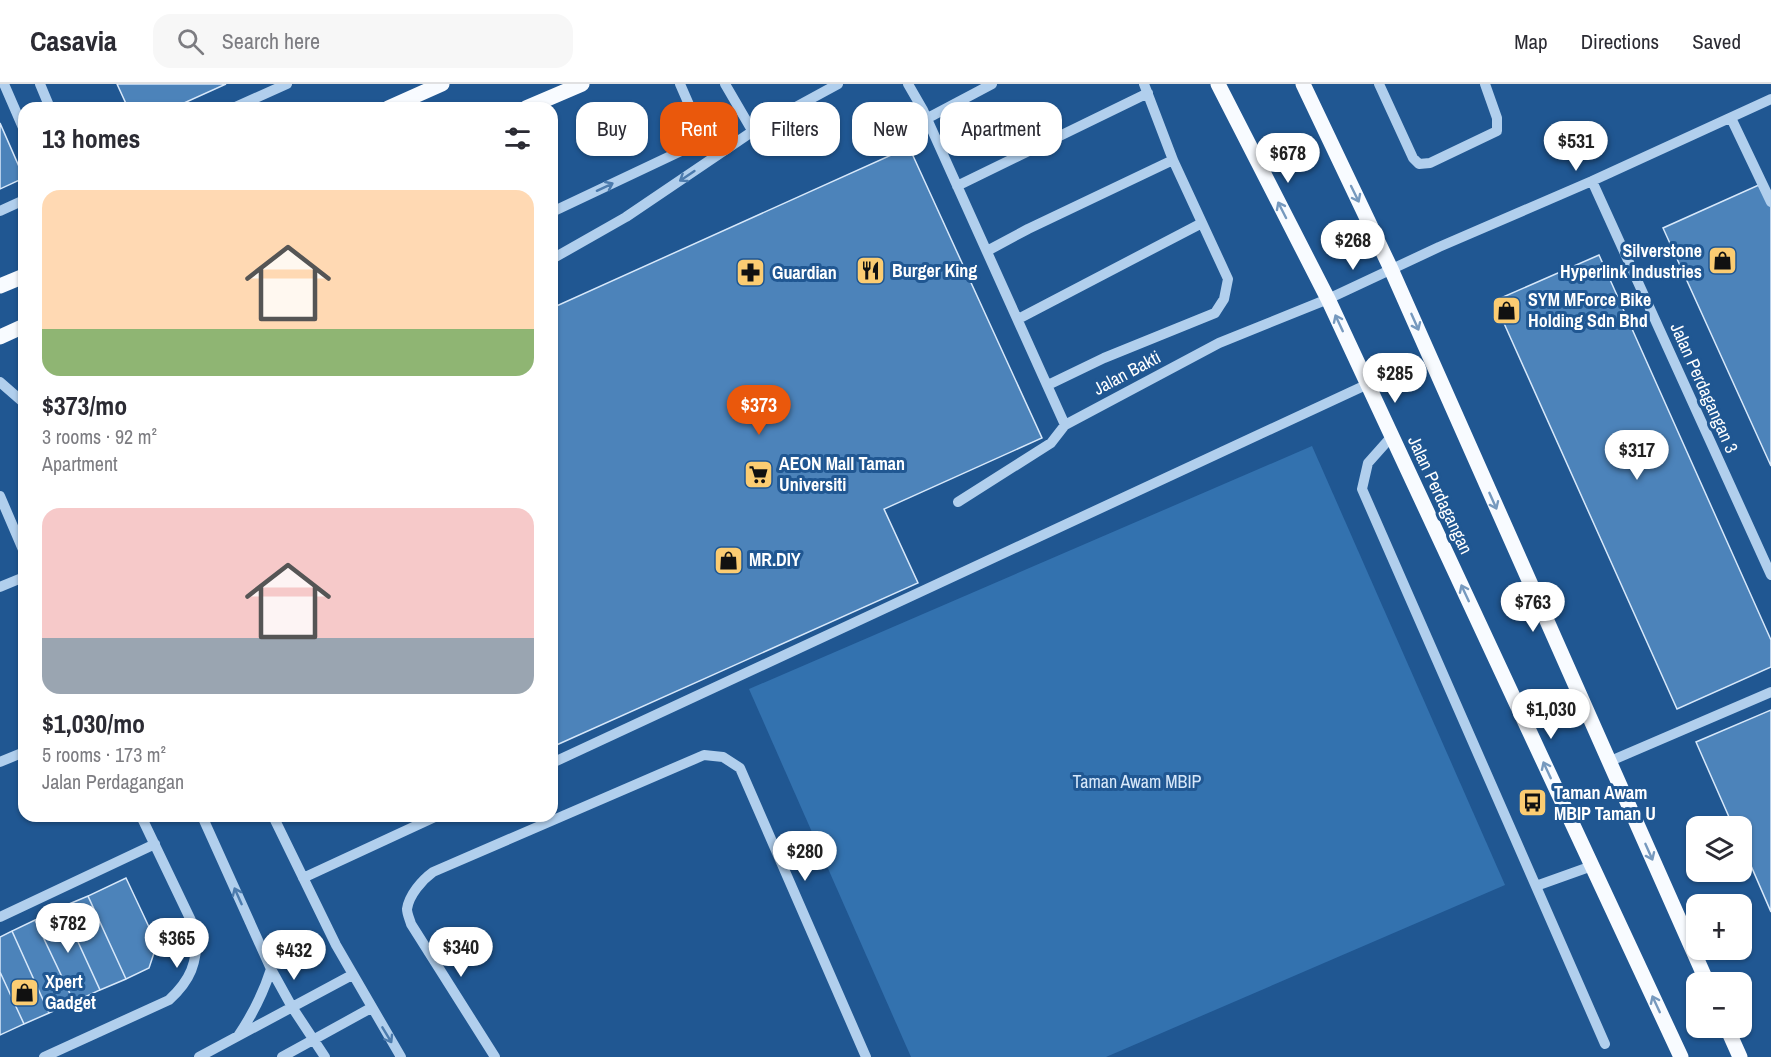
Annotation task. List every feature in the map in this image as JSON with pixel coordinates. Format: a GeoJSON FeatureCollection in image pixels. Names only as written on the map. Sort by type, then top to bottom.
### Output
{"type":"FeatureCollection","features":[{"type":"Feature","properties":{"kind":"main road"},"geometry":{"type":"LineString","coordinates":[[402,102],[442,84]]}},
{"type":"Feature","properties":{"kind":"main road"},"geometry":{"type":"LineString","coordinates":[[540,102],[582,84]]}},
{"type":"Feature","properties":{"kind":"main road","name":"Jalan Perdagangan"},"geometry":{"type":"LineString","coordinates":[[1218,84],[1328,299],[1681,1057]]}},
{"type":"Feature","properties":{"kind":"main road"},"geometry":{"type":"LineString","coordinates":[[1303,84],[1391,269],[1702,972]]}},
{"type":"Feature","properties":{"kind":"main road"},"geometry":{"type":"LineString","coordinates":[[0,286],[18,278]]}},
{"type":"Feature","properties":{"kind":"main road"},"geometry":{"type":"LineString","coordinates":[[0,337],[18,329]]}},
{"type":"Feature","properties":{"kind":"main road"},"geometry":{"type":"LineString","coordinates":[[1731,1038],[1740,1057]]}},
{"type":"Feature","properties":{"kind":"street"},"geometry":{"type":"LineString","coordinates":[[4,84],[18,116]]}},
{"type":"Feature","properties":{"kind":"street"},"geometry":{"type":"LineString","coordinates":[[40,84],[48,102]]}},
{"type":"Feature","properties":{"kind":"street"},"geometry":{"type":"LineString","coordinates":[[246,102],[286,84]]}},
{"type":"Feature","properties":{"kind":"street"},"geometry":{"type":"LineString","coordinates":[[558,209],[698,143],[697,123],[680,84]]}},
{"type":"Feature","properties":{"kind":"street"},"geometry":{"type":"LineString","coordinates":[[725,84],[750,127]]}},
{"type":"Feature","properties":{"kind":"street"},"geometry":{"type":"LineString","coordinates":[[806,102],[838,84]]}},
{"type":"Feature","properties":{"kind":"street"},"geometry":{"type":"LineString","coordinates":[[908,84],[917,102]]}},
{"type":"Feature","properties":{"kind":"street"},"geometry":{"type":"LineString","coordinates":[[928,118],[992,84]]}},
{"type":"Feature","properties":{"kind":"street"},"geometry":{"type":"LineString","coordinates":[[1380,84],[1413,158],[1419,164],[1430,163],[1497,131],[1497,118],[1485,84]]}},
{"type":"Feature","properties":{"kind":"street"},"geometry":{"type":"LineString","coordinates":[[957,186],[1146,89],[1173,160],[1228,279],[1224,299],[1215,313],[1104,358],[1047,385]]}},
{"type":"Feature","properties":{"kind":"street","name":"Jalan Bakti"},"geometry":{"type":"LineString","coordinates":[[958,502],[1051,444],[1065,425],[1219,343],[1328,299],[1771,99]]}},
{"type":"Feature","properties":{"kind":"street"},"geometry":{"type":"LineString","coordinates":[[1731,118],[1771,202]]}},
{"type":"Feature","properties":{"kind":"street"},"geometry":{"type":"LineString","coordinates":[[928,123],[1065,425]]}},
{"type":"Feature","properties":{"kind":"street"},"geometry":{"type":"LineString","coordinates":[[558,256],[626,217],[750,134]]}},
{"type":"Feature","properties":{"kind":"street"},"geometry":{"type":"LineString","coordinates":[[987,251],[1173,160]]}},
{"type":"Feature","properties":{"kind":"street","name":"Jalan Perdagangan 3"},"geometry":{"type":"LineString","coordinates":[[1592,181],[1771,575]]}},
{"type":"Feature","properties":{"kind":"street"},"geometry":{"type":"LineString","coordinates":[[0,210],[18,202]]}},
{"type":"Feature","properties":{"kind":"street"},"geometry":{"type":"LineString","coordinates":[[1018,319],[1202,224]]}},
{"type":"Feature","properties":{"kind":"street"},"geometry":{"type":"LineString","coordinates":[[0,382],[18,398]]}},
{"type":"Feature","properties":{"kind":"street"},"geometry":{"type":"LineString","coordinates":[[558,760],[1368,384]]}},
{"type":"Feature","properties":{"kind":"street"},"geometry":{"type":"LineString","coordinates":[[1392,436],[1368,463],[1362,489],[1605,1044]]}},
{"type":"Feature","properties":{"kind":"street"},"geometry":{"type":"LineString","coordinates":[[0,496],[18,538]]}},
{"type":"Feature","properties":{"kind":"street"},"geometry":{"type":"LineString","coordinates":[[0,587],[18,580]]}},
{"type":"Feature","properties":{"kind":"street"},"geometry":{"type":"LineString","coordinates":[[1608,762],[1771,692]]}},
{"type":"Feature","properties":{"kind":"street"},"geometry":{"type":"LineString","coordinates":[[0,762],[18,754]]}},
{"type":"Feature","properties":{"kind":"street"},"geometry":{"type":"LineString","coordinates":[[558,818],[704,755],[723,757],[740,768],[866,1057]]}},
{"type":"Feature","properties":{"kind":"street"},"geometry":{"type":"LineString","coordinates":[[44,1057],[169,1000],[183,987],[192,970],[197,953],[197,933],[144,822]]}},
{"type":"Feature","properties":{"kind":"street"},"geometry":{"type":"LineString","coordinates":[[205,822],[270,969],[325,1057]]}},
{"type":"Feature","properties":{"kind":"street"},"geometry":{"type":"LineString","coordinates":[[276,822],[352,975],[401,1057]]}},
{"type":"Feature","properties":{"kind":"street"},"geometry":{"type":"LineString","coordinates":[[303,878],[424,822]]}},
{"type":"Feature","properties":{"kind":"street"},"geometry":{"type":"LineString","coordinates":[[495,1057],[411,924],[407,910],[423,879],[433,872],[549,822]]}},
{"type":"Feature","properties":{"kind":"street"},"geometry":{"type":"LineString","coordinates":[[0,917],[155,844]]}},
{"type":"Feature","properties":{"kind":"street"},"geometry":{"type":"LineString","coordinates":[[1536,886],[1592,866]]}},
{"type":"Feature","properties":{"kind":"street"},"geometry":{"type":"LineString","coordinates":[[238,1037],[253,1014],[270,969]]}},
{"type":"Feature","properties":{"kind":"street"},"geometry":{"type":"LineString","coordinates":[[199,1057],[352,975]]}},
{"type":"Feature","properties":{"kind":"street"},"geometry":{"type":"LineString","coordinates":[[282,1057],[371,1008]]}},
{"type":"Feature","properties":{"kind":"green space","name":"Taman Awam MBIP"},"geometry":{"type":"Polygon","coordinates":[[[1312,446],[1505,885],[1106,1057],[911,1057],[749,689],[1312,446]]]}},
{"type":"Feature","properties":{"kind":"building"},"geometry":{"type":"Polygon","coordinates":[[[117,84],[226,84],[186,102],[125,102],[117,84]]]}},
{"type":"Feature","properties":{"kind":"building"},"geometry":{"type":"Polygon","coordinates":[[[0,123],[18,164],[18,181],[0,189],[0,123]]]}},
{"type":"Feature","properties":{"kind":"building","name":"AEON Mall Taman Universiti"},"geometry":{"type":"Polygon","coordinates":[[[889,156],[913,156],[1042,438],[884,509],[918,583],[558,744],[558,305],[889,156]]]}},
{"type":"Feature","properties":{"kind":"building"},"geometry":{"type":"Polygon","coordinates":[[[1761,184],[1771,207],[1771,466],[1663,228],[1761,184]]]}},
{"type":"Feature","properties":{"kind":"building"},"geometry":{"type":"Polygon","coordinates":[[[1599,255],[1771,640],[1771,667],[1677,709],[1494,301],[1599,255]]]}},
{"type":"Feature","properties":{"kind":"building"},"geometry":{"type":"Polygon","coordinates":[[[1771,710],[1771,912],[1752,868],[1752,816],[1729,816],[1696,742],[1771,710]]]}},
{"type":"Feature","properties":{"kind":"building"},"geometry":{"type":"Polygon","coordinates":[[[126,878],[157,944],[149,968],[126,979],[88,896],[126,878]]]}},
{"type":"Feature","properties":{"kind":"building"},"geometry":{"type":"Polygon","coordinates":[[[88,896],[126,979],[100,990],[62,907],[88,896]]]}},
{"type":"Feature","properties":{"kind":"building"},"geometry":{"type":"Polygon","coordinates":[[[62,907],[100,990],[74,1002],[35,920],[62,907]]]}},
{"type":"Feature","properties":{"kind":"building"},"geometry":{"type":"Polygon","coordinates":[[[35,920],[74,1002],[49,1013],[12,931],[35,920]]]}},
{"type":"Feature","properties":{"kind":"building","name":"Xpert Gadget"},"geometry":{"type":"Polygon","coordinates":[[[12,931],[49,1013],[24,1024],[0,972],[0,937],[12,931]]]}},
{"type":"Feature","properties":{"kind":"building"},"geometry":{"type":"Polygon","coordinates":[[[0,972],[24,1024],[0,1035],[0,972]]]}},
{"type":"Feature","properties":{"kind":"place","name":"Silverstone Hyperlink Industries"},"geometry":{"type":"Point","coordinates":[1723,261]}},
{"type":"Feature","properties":{"kind":"place","name":"Burger King"},"geometry":{"type":"Point","coordinates":[871,271]}},
{"type":"Feature","properties":{"kind":"place","name":"Guardian"},"geometry":{"type":"Point","coordinates":[751,273]}},
{"type":"Feature","properties":{"kind":"place","name":"SYM MForce Bike Holding Sdn Bhd"},"geometry":{"type":"Point","coordinates":[1507,310]}},
{"type":"Feature","properties":{"kind":"place","name":"AEON Mall Taman Universiti"},"geometry":{"type":"Point","coordinates":[758,474]}},
{"type":"Feature","properties":{"kind":"place","name":"MR.DIY"},"geometry":{"type":"Point","coordinates":[728,560]}},
{"type":"Feature","properties":{"kind":"place","name":"Taman Awam MBIP Taman U"},"geometry":{"type":"Point","coordinates":[1533,803]}},
{"type":"Feature","properties":{"kind":"place","name":"Xpert Gadget"},"geometry":{"type":"Point","coordinates":[24,992]}}]}
